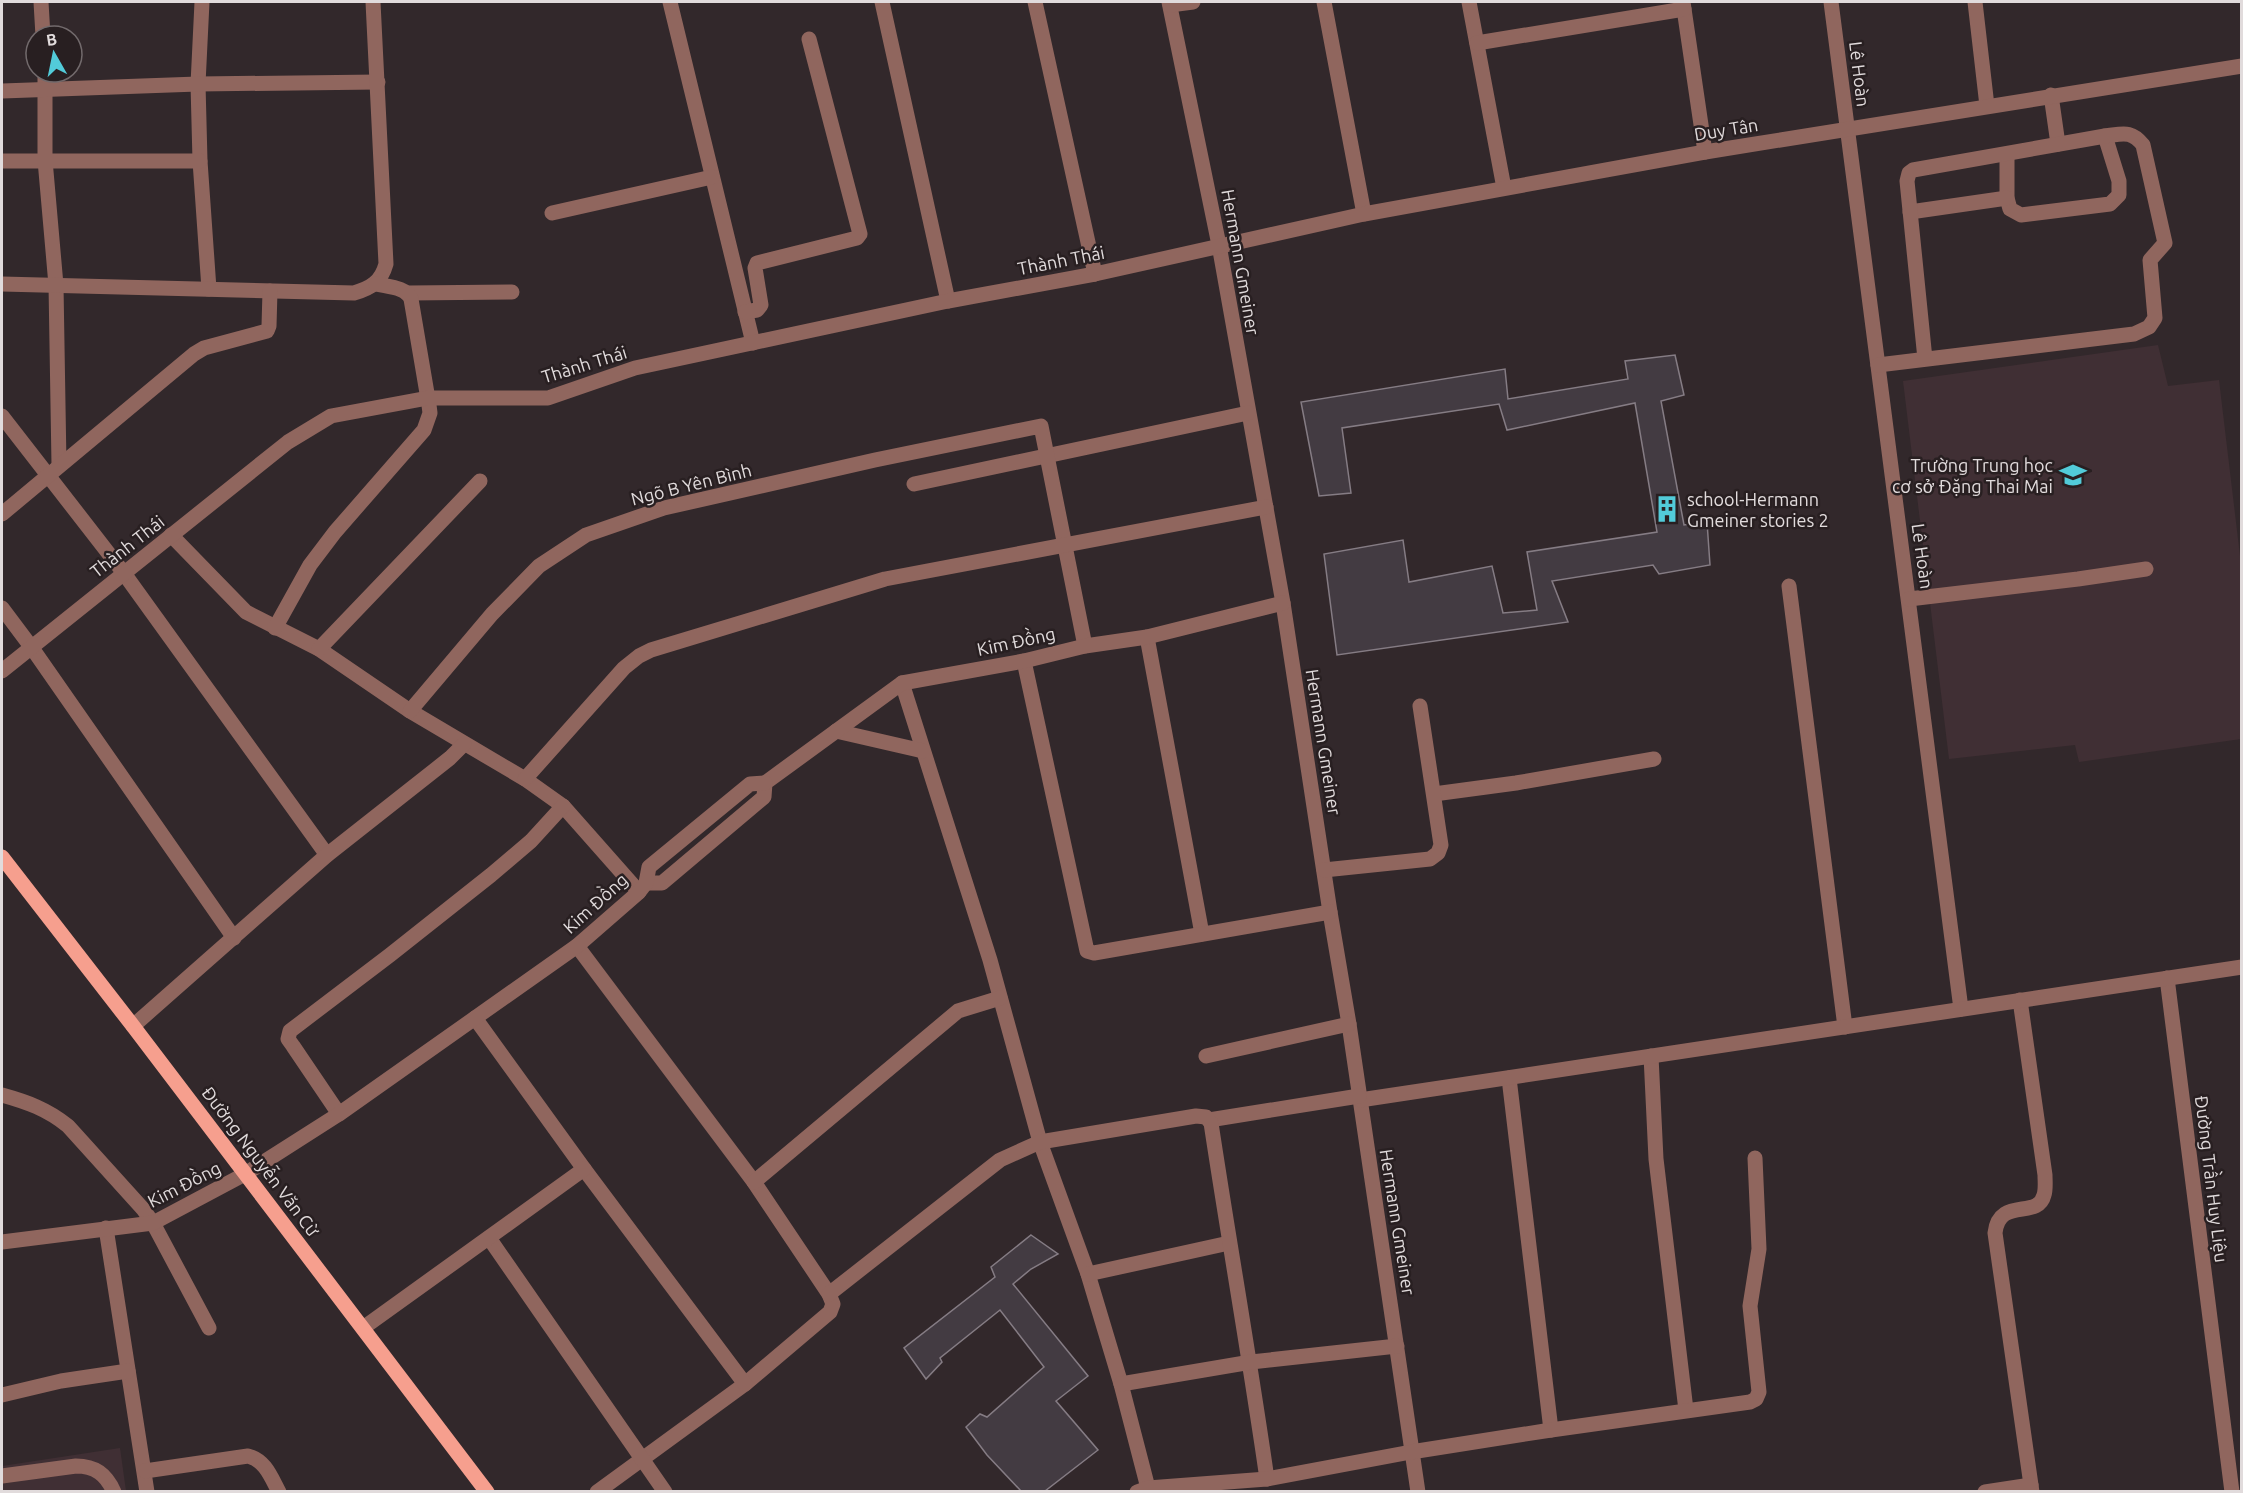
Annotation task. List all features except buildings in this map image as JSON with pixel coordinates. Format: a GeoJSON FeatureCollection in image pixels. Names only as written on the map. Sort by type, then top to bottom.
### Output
{"type":"FeatureCollection","features":[{"type":"Feature","properties":{"kind":"main road","name":"Đường Nguyễn Văn Cừ"},"geometry":{"type":"LineString","coordinates":[[2,856],[487,1491]]}},
{"type":"Feature","properties":{"kind":"street"},"geometry":{"type":"LineString","coordinates":[[41,2],[42,24]]}},
{"type":"Feature","properties":{"kind":"street"},"geometry":{"type":"LineString","coordinates":[[202,2],[198,84],[200,161],[209,289]]}},
{"type":"Feature","properties":{"kind":"street"},"geometry":{"type":"LineString","coordinates":[[2,284],[354,292],[376,284],[386,264],[373,2]]}},
{"type":"Feature","properties":{"kind":"street"},"geometry":{"type":"LineString","coordinates":[[670,2],[753,343]]}},
{"type":"Feature","properties":{"kind":"street"},"geometry":{"type":"LineString","coordinates":[[882,2],[948,301]]}},
{"type":"Feature","properties":{"kind":"street"},"geometry":{"type":"LineString","coordinates":[[1035,2],[1095,274]]}},
{"type":"Feature","properties":{"kind":"street"},"geometry":{"type":"LineString","coordinates":[[1170,3],[1193,2]]}},
{"type":"Feature","properties":{"kind":"street"},"geometry":{"type":"LineString","coordinates":[[1324,2],[1364,214]]}},
{"type":"Feature","properties":{"kind":"street"},"geometry":{"type":"LineString","coordinates":[[1469,2],[1504,188]]}},
{"type":"Feature","properties":{"kind":"street","name":"Lê Hoàn"},"geometry":{"type":"LineString","coordinates":[[1831,2],[1961,1009]]}},
{"type":"Feature","properties":{"kind":"street"},"geometry":{"type":"LineString","coordinates":[[1975,2],[1987,106]]}},
{"type":"Feature","properties":{"kind":"street","name":"Hermann Gmeiner"},"geometry":{"type":"LineString","coordinates":[[1170,3],[1219,245],[1283,603],[1349,1024],[1418,1491]]}},
{"type":"Feature","properties":{"kind":"street"},"geometry":{"type":"LineString","coordinates":[[1477,43],[1683,5],[1705,152]]}},
{"type":"Feature","properties":{"kind":"street"},"geometry":{"type":"LineString","coordinates":[[745,312],[757,309],[760,305],[755,268],[758,263],[857,238],[860,234],[809,39]]}},
{"type":"Feature","properties":{"kind":"street","name":"Duy Tân"},"geometry":{"type":"LineString","coordinates":[[1219,245],[1364,214],[1705,152],[2241,66]]}},
{"type":"Feature","properties":{"kind":"street"},"geometry":{"type":"LineString","coordinates":[[2,92],[198,84],[378,82]]}},
{"type":"Feature","properties":{"kind":"street"},"geometry":{"type":"LineString","coordinates":[[46,84],[45,160],[56,285],[52,470]]}},
{"type":"Feature","properties":{"kind":"street"},"geometry":{"type":"LineString","coordinates":[[2051,95],[2058,144]]}},
{"type":"Feature","properties":{"kind":"street"},"geometry":{"type":"LineString","coordinates":[[1878,365],[2134,334],[2149,327],[2155,318],[2150,260],[2165,243],[2143,145],[2136,136],[2126,133],[2105,136],[1913,170],[1909,173],[1907,180],[1925,359]]}},
{"type":"Feature","properties":{"kind":"street"},"geometry":{"type":"LineString","coordinates":[[2007,153],[2007,198],[2010,209],[2021,215],[2110,204],[2119,195],[2119,181],[2105,136]]}},
{"type":"Feature","properties":{"kind":"street"},"geometry":{"type":"LineString","coordinates":[[2,161],[200,161]]}},
{"type":"Feature","properties":{"kind":"street"},"geometry":{"type":"LineString","coordinates":[[552,213],[712,177]]}},
{"type":"Feature","properties":{"kind":"street"},"geometry":{"type":"LineString","coordinates":[[1910,212],[2007,198]]}},
{"type":"Feature","properties":{"kind":"street","name":"Thành Thái"},"geometry":{"type":"LineString","coordinates":[[2,671],[288,442],[332,416],[428,398],[548,398],[635,368],[948,301],[1095,274],[1219,245]]}},
{"type":"Feature","properties":{"kind":"street"},"geometry":{"type":"LineString","coordinates":[[376,284],[409,293],[512,292]]}},
{"type":"Feature","properties":{"kind":"street"},"geometry":{"type":"LineString","coordinates":[[2,514],[194,354],[204,348],[267,332],[270,291]]}},
{"type":"Feature","properties":{"kind":"street"},"geometry":{"type":"LineString","coordinates":[[274,628],[310,565],[424,430],[430,413],[409,293]]}},
{"type":"Feature","properties":{"kind":"street"},"geometry":{"type":"LineString","coordinates":[[914,484],[1248,413]]}},
{"type":"Feature","properties":{"kind":"street"},"geometry":{"type":"LineString","coordinates":[[2,416],[52,470],[327,855]]}},
{"type":"Feature","properties":{"kind":"street","name":"Ngõ B Yên Bình"},"geometry":{"type":"LineString","coordinates":[[410,711],[492,614],[539,566],[586,535],[664,508],[875,460],[1041,426],[1048,454]]}},
{"type":"Feature","properties":{"kind":"street"},"geometry":{"type":"LineString","coordinates":[[1048,454],[1085,646]]}},
{"type":"Feature","properties":{"kind":"street"},"geometry":{"type":"LineString","coordinates":[[319,649],[480,480]]}},
{"type":"Feature","properties":{"kind":"street"},"geometry":{"type":"LineString","coordinates":[[525,779],[624,668],[651,650],[885,579],[1266,507]]}},
{"type":"Feature","properties":{"kind":"street"},"geometry":{"type":"LineString","coordinates":[[171,535],[246,612],[319,649],[410,711],[525,779],[562,806],[643,887],[649,867],[750,784],[765,783]]}},
{"type":"Feature","properties":{"kind":"street"},"geometry":{"type":"LineString","coordinates":[[1909,599],[2146,569]]}},
{"type":"Feature","properties":{"kind":"street"},"geometry":{"type":"LineString","coordinates":[[1789,586],[1845,1027]]}},
{"type":"Feature","properties":{"kind":"street","name":"Kim Đồng"},"geometry":{"type":"LineString","coordinates":[[2,1242],[153,1223],[245,1174],[339,1114],[577,946],[643,887],[662,883],[764,797],[765,783],[902,683],[1024,661],[1085,646],[1147,637],[1283,603]]}},
{"type":"Feature","properties":{"kind":"street"},"geometry":{"type":"LineString","coordinates":[[2,608],[234,938]]}},
{"type":"Feature","properties":{"kind":"street"},"geometry":{"type":"LineString","coordinates":[[1147,637],[1202,934]]}},
{"type":"Feature","properties":{"kind":"street"},"geometry":{"type":"LineString","coordinates":[[1024,661],[1087,951],[1094,953],[1330,912]]}},
{"type":"Feature","properties":{"kind":"street"},"geometry":{"type":"LineString","coordinates":[[902,683],[990,960],[1040,1142],[1088,1274],[1121,1384],[1142,1490],[1207,1488],[1411,1452],[1750,1402],[1756,1399],[1759,1392],[1750,1306],[1759,1249],[1755,1158]]}},
{"type":"Feature","properties":{"kind":"street"},"geometry":{"type":"LineString","coordinates":[[1324,870],[1430,859],[1441,850],[1420,706]]}},
{"type":"Feature","properties":{"kind":"street"},"geometry":{"type":"LineString","coordinates":[[836,731],[923,752]]}},
{"type":"Feature","properties":{"kind":"street"},"geometry":{"type":"LineString","coordinates":[[133,1026],[327,855],[450,758],[464,744]]}},
{"type":"Feature","properties":{"kind":"street"},"geometry":{"type":"LineString","coordinates":[[1434,794],[1516,783],[1654,759]]}},
{"type":"Feature","properties":{"kind":"street"},"geometry":{"type":"LineString","coordinates":[[339,1114],[292,1046],[288,1039],[290,1031],[390,956],[491,875],[531,841],[562,806]]}},
{"type":"Feature","properties":{"kind":"street"},"geometry":{"type":"LineString","coordinates":[[688,834],[702,850]]}},
{"type":"Feature","properties":{"kind":"street"},"geometry":{"type":"LineString","coordinates":[[577,946],[754,1182],[829,1294],[833,1304],[830,1312],[746,1384],[597,1491]]}},
{"type":"Feature","properties":{"kind":"street"},"geometry":{"type":"LineString","coordinates":[[829,1294],[1000,1160],[1040,1142],[1196,1116],[1203,1116],[1209,1120],[1509,1078],[2241,967]]}},
{"type":"Feature","properties":{"kind":"street","name":"Đường Trần Huy Liệu"},"geometry":{"type":"LineString","coordinates":[[2168,978],[2232,1491]]}},
{"type":"Feature","properties":{"kind":"street"},"geometry":{"type":"LineString","coordinates":[[754,1182],[958,1011],[1000,998]]}},
{"type":"Feature","properties":{"kind":"street"},"geometry":{"type":"LineString","coordinates":[[1984,1491],[2032,1488],[1995,1233],[1999,1219],[2005,1213],[2035,1206],[2041,1203],[2044,1195],[2045,1175],[2020,1000]]}},
{"type":"Feature","properties":{"kind":"street"},"geometry":{"type":"LineString","coordinates":[[475,1018],[746,1384]]}},
{"type":"Feature","properties":{"kind":"street"},"geometry":{"type":"LineString","coordinates":[[1206,1056],[1349,1024]]}},
{"type":"Feature","properties":{"kind":"street"},"geometry":{"type":"LineString","coordinates":[[1651,1056],[1656,1159],[1686,1410]]}},
{"type":"Feature","properties":{"kind":"street"},"geometry":{"type":"LineString","coordinates":[[1509,1078],[1551,1430]]}},
{"type":"Feature","properties":{"kind":"street"},"geometry":{"type":"LineString","coordinates":[[2,1095],[38,1106],[68,1126],[143,1209],[153,1223],[209,1328]]}},
{"type":"Feature","properties":{"kind":"street"},"geometry":{"type":"LineString","coordinates":[[1209,1120],[1251,1362],[1267,1479]]}},
{"type":"Feature","properties":{"kind":"street"},"geometry":{"type":"LineString","coordinates":[[363,1328],[585,1169]]}},
{"type":"Feature","properties":{"kind":"street"},"geometry":{"type":"LineString","coordinates":[[106,1228],[147,1491]]}},
{"type":"Feature","properties":{"kind":"street"},"geometry":{"type":"LineString","coordinates":[[489,1238],[665,1491]]}},
{"type":"Feature","properties":{"kind":"street"},"geometry":{"type":"LineString","coordinates":[[1088,1274],[1229,1243]]}},
{"type":"Feature","properties":{"kind":"street"},"geometry":{"type":"LineString","coordinates":[[1121,1384],[1251,1362],[1397,1346]]}},
{"type":"Feature","properties":{"kind":"street"},"geometry":{"type":"LineString","coordinates":[[2,1395],[61,1381],[128,1371]]}},
{"type":"Feature","properties":{"kind":"street"},"geometry":{"type":"LineString","coordinates":[[145,1471],[248,1455],[265,1466],[279,1491]]}},
{"type":"Feature","properties":{"kind":"street"},"geometry":{"type":"LineString","coordinates":[[2,1476],[88,1466],[106,1477],[114,1491]]}},
{"type":"Feature","properties":{"kind":"shaded area","name":"Trường Trung học cơ sở Đặng Thai Mai"},"geometry":{"type":"Polygon","coordinates":[[[2158,345],[2168,386],[2219,380],[2241,564],[2241,739],[2079,762],[2075,745],[1949,759],[1903,381],[2158,345]]]}},
{"type":"Feature","properties":{"kind":"shaded area"},"geometry":{"type":"Polygon","coordinates":[[[120,1448],[126,1491],[2,1491],[2,1466],[120,1448]]]}},
{"type":"Feature","properties":{"kind":"place","name":"Trường Trung học cơ sở Đặng Thai Mai"},"geometry":{"type":"Point","coordinates":[2073,475]}},
{"type":"Feature","properties":{"kind":"place","name":"school-Hermann Gmeiner stories 2"},"geometry":{"type":"Point","coordinates":[1667,509]}}]}
